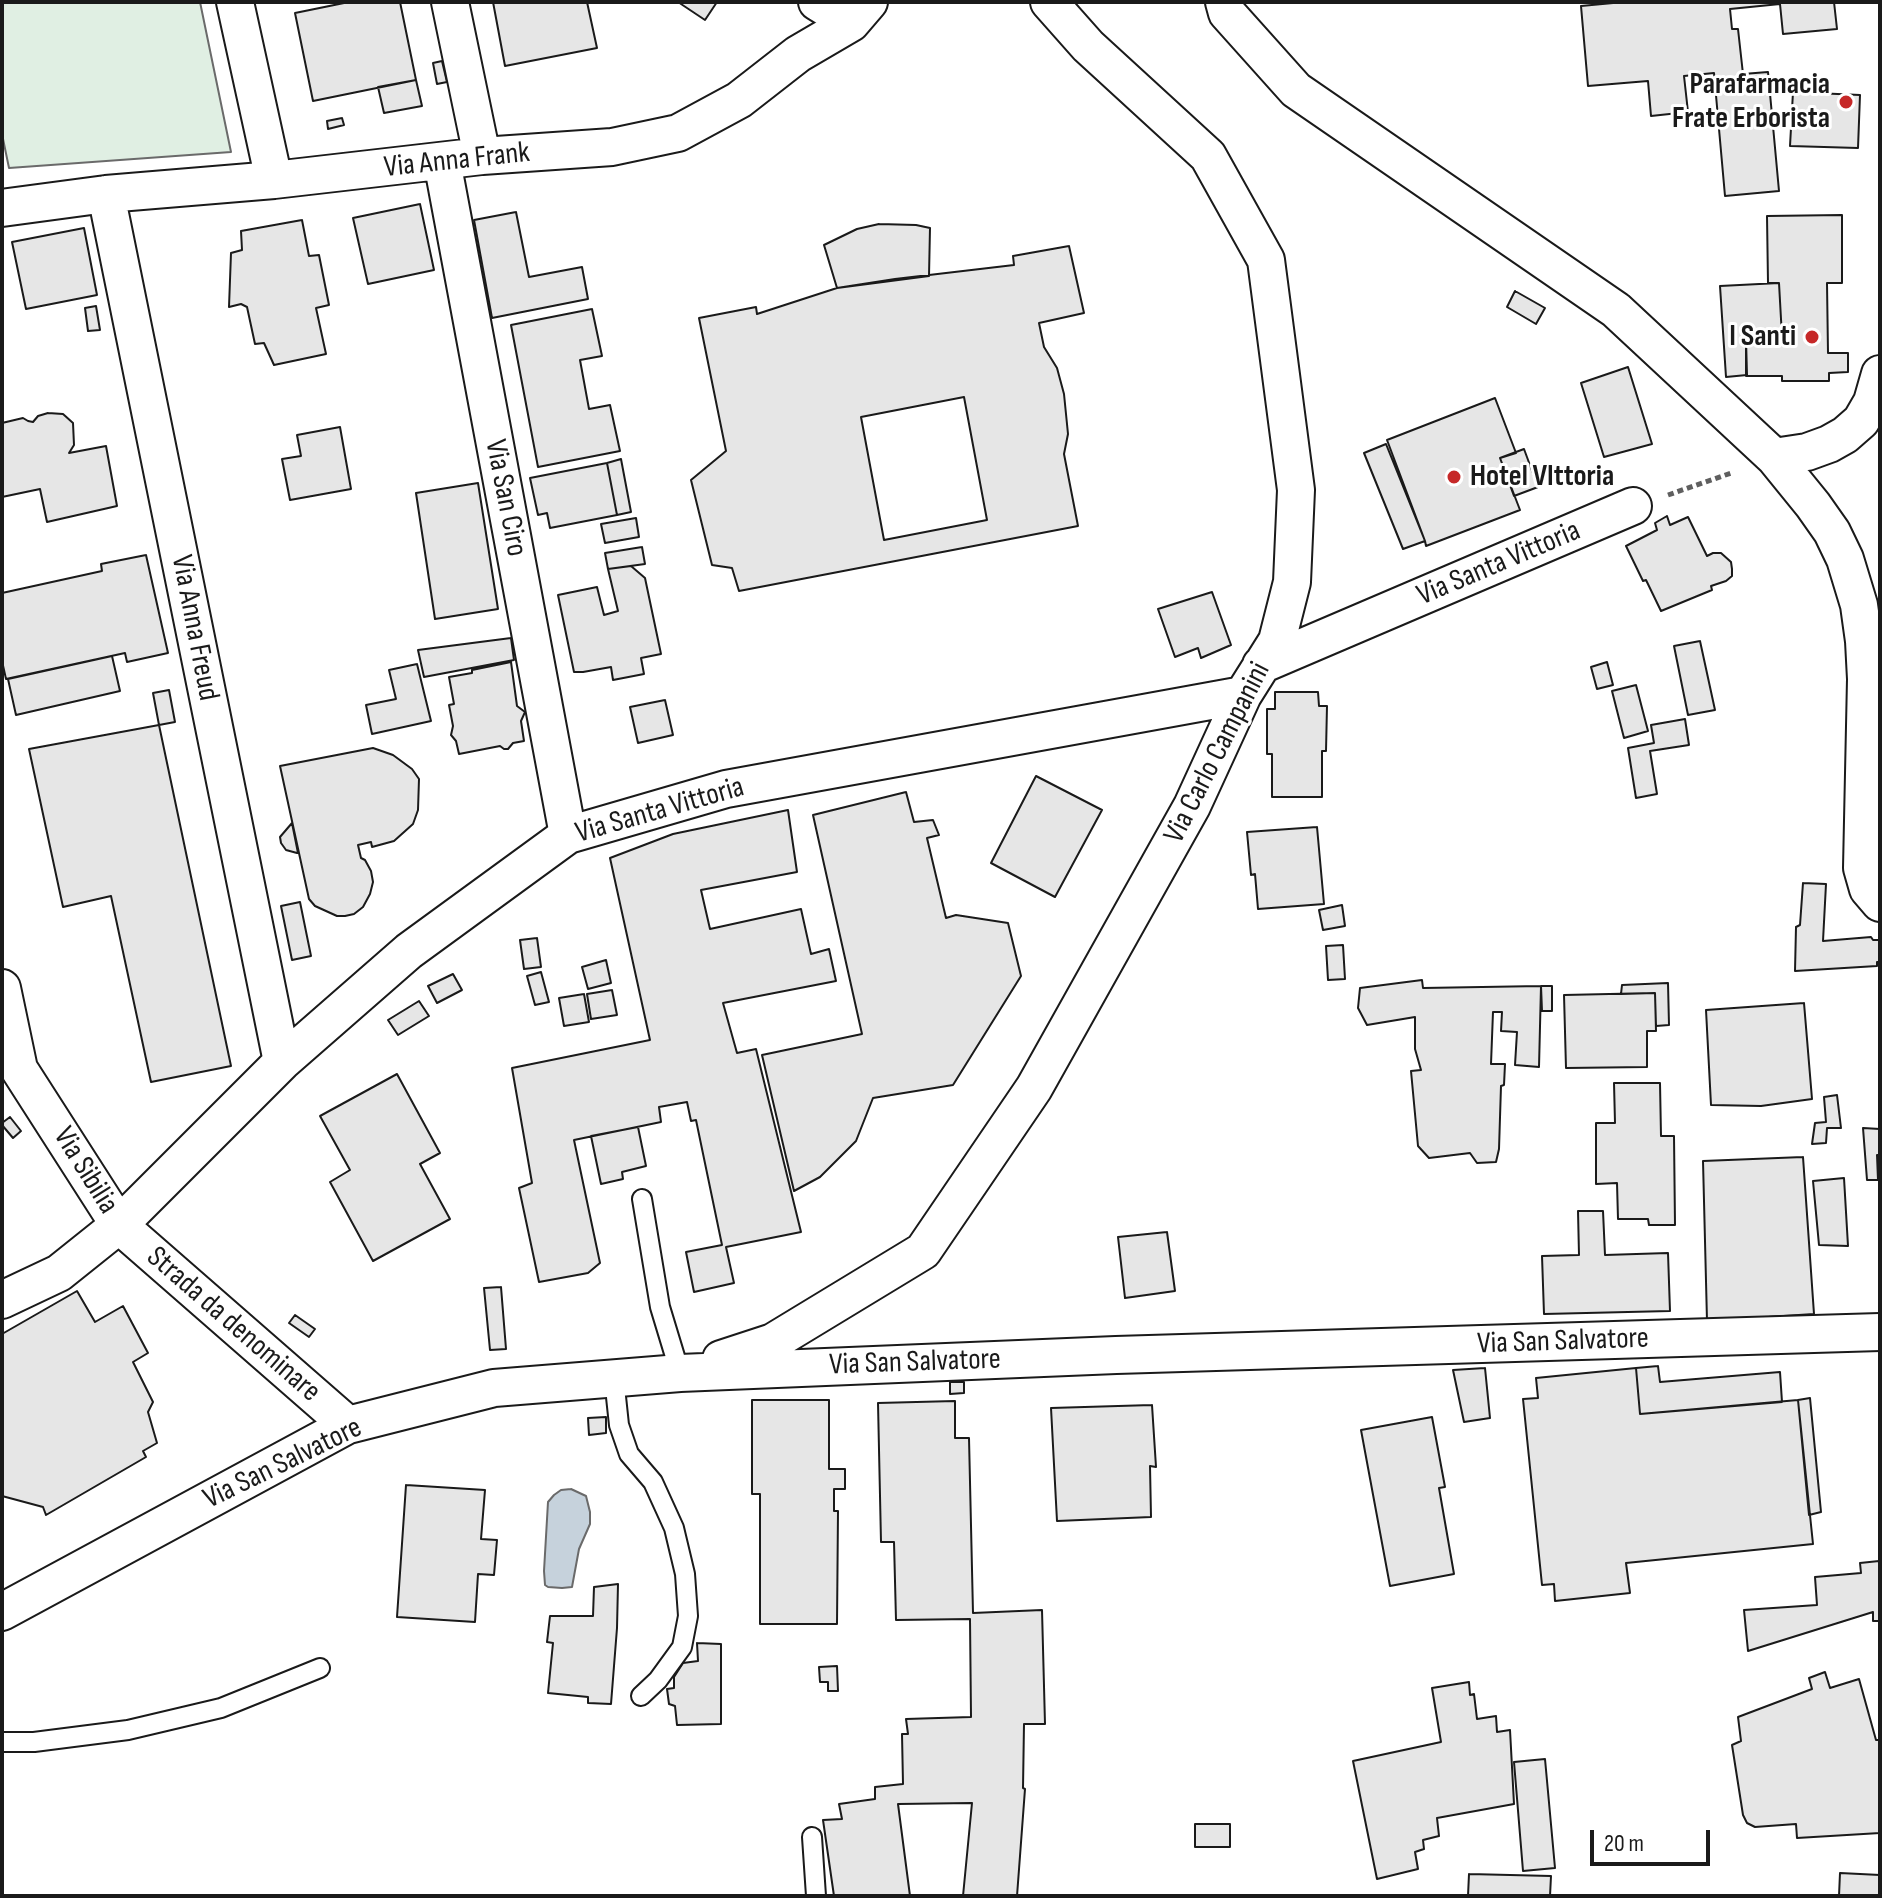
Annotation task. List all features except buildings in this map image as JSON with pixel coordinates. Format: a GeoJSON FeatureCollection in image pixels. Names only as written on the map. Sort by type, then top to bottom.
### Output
{"type":"FeatureCollection","features":[{"type":"Feature","properties":{"kind":"street"},"geometry":{"type":"LineString","coordinates":[[235,2],[274,180]]}},
{"type":"Feature","properties":{"kind":"street"},"geometry":{"type":"LineString","coordinates":[[450,2],[482,156]]}},
{"type":"Feature","properties":{"kind":"street"},"geometry":{"type":"LineString","coordinates":[[817,2],[860,13]]}},
{"type":"Feature","properties":{"kind":"street","name":"Via Carlo Campanini"},"geometry":{"type":"LineString","coordinates":[[680,1373],[773,1342],[923,1251],[1034,1088],[1192,806],[1252,680],[1277,641],[1292,582],[1296,490],[1266,260],[1208,156],[1088,46],[1049,2]]}},
{"type":"Feature","properties":{"kind":"street"},"geometry":{"type":"LineString","coordinates":[[1224,2],[1227,13],[1296,90],[1616,310],[1774,457],[1832,532],[1845,559],[1859,605],[1873,686],[1871,809],[1862,868],[1868,889],[1880,903]]}},
{"type":"Feature","properties":{"kind":"street","name":"Via Anna Frank"},"geometry":{"type":"LineString","coordinates":[[2,208],[106,194],[274,180],[482,156],[612,147],[678,133],[739,100],[798,54],[860,13]]}},
{"type":"Feature","properties":{"kind":"street","name":"Via San Ciro"},"geometry":{"type":"LineString","coordinates":[[442,161],[568,835]]}},
{"type":"Feature","properties":{"kind":"street","name":"Via Anna Freud"},"geometry":{"type":"LineString","coordinates":[[106,194],[282,1062]]}},
{"type":"Feature","properties":{"kind":"street"},"geometry":{"type":"LineString","coordinates":[[1774,457],[1807,452],[1845,435],[1861,421],[1872,402],[1880,374]]}},
{"type":"Feature","properties":{"kind":"street","name":"Via Santa Vittoria"},"geometry":{"type":"LineString","coordinates":[[119,1225],[282,1062],[409,951],[568,835],[726,789],[1252,680],[1633,506]]}},
{"type":"Feature","properties":{"kind":"street","name":"Via Sibilia"},"geometry":{"type":"LineString","coordinates":[[2,988],[19,1069],[119,1225],[59,1273],[2,1300]]}},
{"type":"Feature","properties":{"kind":"street","name":"Strada da denominare"},"geometry":{"type":"LineString","coordinates":[[119,1225],[348,1425]]}},
{"type":"Feature","properties":{"kind":"street","name":"Via San Salvatore"},"geometry":{"type":"LineString","coordinates":[[2,1612],[348,1425],[494,1388],[680,1373],[1116,1355],[1880,1332]]}},
{"type":"Feature","properties":{"kind":"lane"},"geometry":{"type":"LineString","coordinates":[[642,1199],[660,1307],[680,1373]]}},
{"type":"Feature","properties":{"kind":"lane"},"geometry":{"type":"LineString","coordinates":[[614,1378],[619,1425],[629,1454],[659,1494],[674,1528],[685,1574],[688,1616],[682,1647],[658,1680],[641,1696]]}},
{"type":"Feature","properties":{"kind":"lane"},"geometry":{"type":"LineString","coordinates":[[2,1742],[34,1742],[128,1730],[221,1708],[320,1668]]}},
{"type":"Feature","properties":{"kind":"lane"},"geometry":{"type":"LineString","coordinates":[[812,1837],[816,1896]]}},
{"type":"Feature","properties":{"kind":"path"},"geometry":{"type":"LineString","coordinates":[[1633,506],[1740,470]]}},
{"type":"Feature","properties":{"kind":"green space"},"geometry":{"type":"Polygon","coordinates":[[[2,2],[200,2],[231,152],[9,168],[2,134],[2,2]]]}},
{"type":"Feature","properties":{"kind":"shaded area"},"geometry":{"type":"Polygon","coordinates":[[[571,1489],[586,1496],[590,1524],[579,1549],[572,1587],[548,1587],[545,1585],[544,1571],[548,1502],[561,1490],[571,1489]]]}},
{"type":"Feature","properties":{"kind":"place","name":"Parafarmacia Frate Erborista"},"geometry":{"type":"Point","coordinates":[1846,102]}},
{"type":"Feature","properties":{"kind":"place","name":"I Santi"},"geometry":{"type":"Point","coordinates":[1812,337]}},
{"type":"Feature","properties":{"kind":"place","name":"Hotel VIttoria"},"geometry":{"type":"Point","coordinates":[1454,477]}}]}
